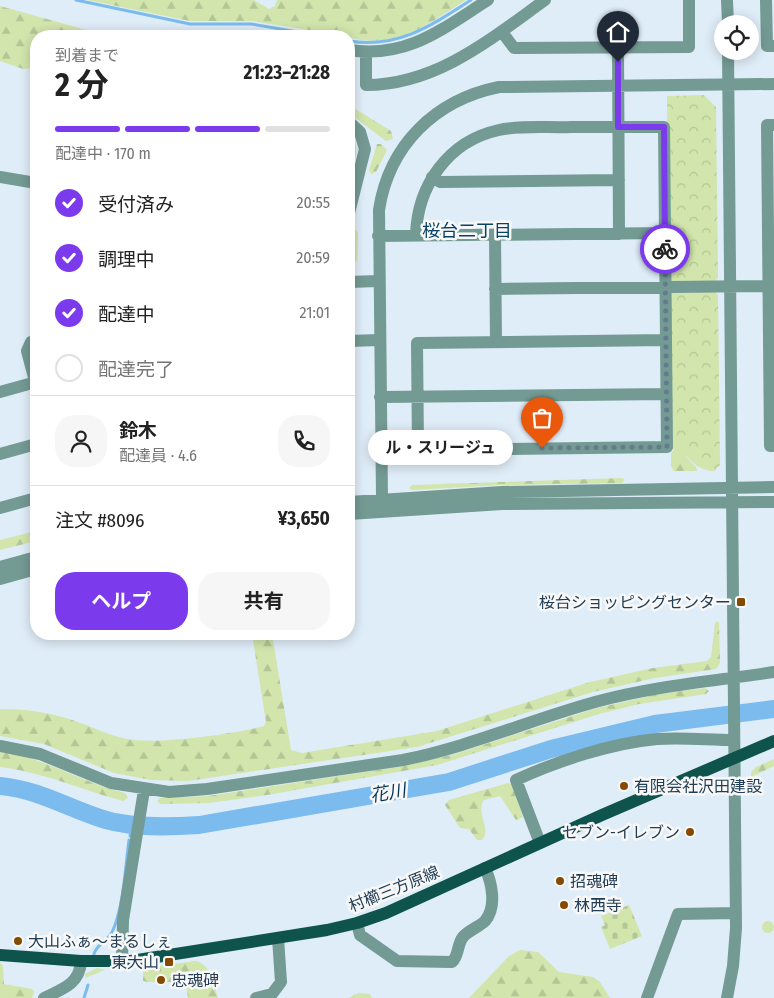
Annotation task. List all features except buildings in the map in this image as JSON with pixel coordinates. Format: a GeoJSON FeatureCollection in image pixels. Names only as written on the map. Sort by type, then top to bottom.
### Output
{"type":"FeatureCollection","features":[{"type":"Feature","properties":{"kind":"main road","name":"村櫛三方原線"},"geometry":{"type":"LineString","coordinates":[[0,955],[81,961],[122,961],[278,938],[357,923],[774,741]]}},
{"type":"Feature","properties":{"kind":"street"},"geometry":{"type":"LineString","coordinates":[[355,51],[394,51],[421,42],[488,0]]}},
{"type":"Feature","properties":{"kind":"street"},"geometry":{"type":"LineString","coordinates":[[366,52],[366,85],[401,82],[439,70],[502,32],[545,0]]}},
{"type":"Feature","properties":{"kind":"street"},"geometry":{"type":"LineString","coordinates":[[502,32],[514,48],[689,46],[688,0]]}},
{"type":"Feature","properties":{"kind":"street"},"geometry":{"type":"LineString","coordinates":[[727,0],[728,15]]}},
{"type":"Feature","properties":{"kind":"street"},"geometry":{"type":"LineString","coordinates":[[766,0],[767,46],[774,46]]}},
{"type":"Feature","properties":{"kind":"street"},"geometry":{"type":"LineString","coordinates":[[618,47],[620,234]]}},
{"type":"Feature","properties":{"kind":"street"},"geometry":{"type":"LineString","coordinates":[[727,998],[735,947],[736,913],[728,60]]}},
{"type":"Feature","properties":{"kind":"street"},"geometry":{"type":"LineString","coordinates":[[382,499],[378,282],[378,236],[381,197],[392,166],[410,138],[438,111],[474,94],[499,87],[774,84]]}},
{"type":"Feature","properties":{"kind":"street"},"geometry":{"type":"LineString","coordinates":[[774,125],[767,126],[771,179],[772,393],[770,446],[774,446]]}},
{"type":"Feature","properties":{"kind":"street"},"geometry":{"type":"LineString","coordinates":[[355,127],[360,132],[365,149],[355,189]]}},
{"type":"Feature","properties":{"kind":"street"},"geometry":{"type":"LineString","coordinates":[[416,236],[420,206],[432,177],[446,159],[465,144],[498,130],[664,127],[666,340],[666,394],[667,447],[418,450],[417,343],[666,340]]}},
{"type":"Feature","properties":{"kind":"street"},"geometry":{"type":"LineString","coordinates":[[432,177],[440,182],[619,180]]}},
{"type":"Feature","properties":{"kind":"street"},"geometry":{"type":"LineString","coordinates":[[0,178],[30,182]]}},
{"type":"Feature","properties":{"kind":"street"},"geometry":{"type":"LineString","coordinates":[[378,236],[665,233]]}},
{"type":"Feature","properties":{"kind":"street"},"geometry":{"type":"LineString","coordinates":[[495,235],[496,342]]}},
{"type":"Feature","properties":{"kind":"street"},"geometry":{"type":"LineString","coordinates":[[355,282],[378,282]]}},
{"type":"Feature","properties":{"kind":"street"},"geometry":{"type":"LineString","coordinates":[[495,289],[771,286]]}},
{"type":"Feature","properties":{"kind":"street"},"geometry":{"type":"LineString","coordinates":[[355,341],[379,340]]}},
{"type":"Feature","properties":{"kind":"street"},"geometry":{"type":"LineString","coordinates":[[30,344],[27,351],[30,362]]}},
{"type":"Feature","properties":{"kind":"street"},"geometry":{"type":"LineString","coordinates":[[0,392],[30,384]]}},
{"type":"Feature","properties":{"kind":"street"},"geometry":{"type":"LineString","coordinates":[[380,397],[666,394]]}},
{"type":"Feature","properties":{"kind":"street"},"geometry":{"type":"LineString","coordinates":[[0,454],[30,446]]}},
{"type":"Feature","properties":{"kind":"street"},"geometry":{"type":"LineString","coordinates":[[355,501],[502,492],[774,487]]}},
{"type":"Feature","properties":{"kind":"street"},"geometry":{"type":"LineString","coordinates":[[0,508],[30,500]]}},
{"type":"Feature","properties":{"kind":"street"},"geometry":{"type":"LineString","coordinates":[[355,514],[502,504],[774,502]]}},
{"type":"Feature","properties":{"kind":"street"},"geometry":{"type":"LineString","coordinates":[[0,567],[30,559]]}},
{"type":"Feature","properties":{"kind":"street"},"geometry":{"type":"LineString","coordinates":[[0,579],[30,572]]}},
{"type":"Feature","properties":{"kind":"street"},"geometry":{"type":"LineString","coordinates":[[0,746],[40,754],[93,777],[144,790],[169,792],[198,790],[403,760],[436,753],[616,696],[670,686],[774,672]]}},
{"type":"Feature","properties":{"kind":"street"},"geometry":{"type":"LineString","coordinates":[[540,843],[516,780],[539,769],[636,742],[734,735]]}},
{"type":"Feature","properties":{"kind":"street"},"geometry":{"type":"LineString","coordinates":[[122,961],[123,920],[144,790]]}},
{"type":"Feature","properties":{"kind":"street"},"geometry":{"type":"LineString","coordinates":[[357,923],[360,936],[397,961],[452,962],[456,958],[463,937],[485,921],[491,910],[492,897],[489,876],[485,868]]}},
{"type":"Feature","properties":{"kind":"street"},"geometry":{"type":"LineString","coordinates":[[647,998],[678,914],[736,913]]}},
{"type":"Feature","properties":{"kind":"street"},"geometry":{"type":"LineString","coordinates":[[256,998],[278,994],[281,982],[278,938]]}},
{"type":"Feature","properties":{"kind":"street"},"geometry":{"type":"LineString","coordinates":[[44,998],[74,981],[79,973],[81,961]]}},
{"type":"Feature","properties":{"kind":"green space"},"geometry":{"type":"Polygon","coordinates":[[[87,0],[254,0],[269,9],[275,6],[277,0],[466,0],[430,23],[404,35],[377,41],[355,38],[355,30],[310,30],[251,21],[190,21],[87,0]]]}},
{"type":"Feature","properties":{"kind":"green space"},"geometry":{"type":"Polygon","coordinates":[[[0,6],[86,30],[30,30],[30,68],[23,69],[0,61],[0,6]]]}},
{"type":"Feature","properties":{"kind":"green space"},"geometry":{"type":"Polygon","coordinates":[[[704,95],[716,107],[718,278],[713,283],[674,283],[669,279],[667,96],[704,95]]]}},
{"type":"Feature","properties":{"kind":"green space"},"geometry":{"type":"Polygon","coordinates":[[[355,109],[391,131],[393,139],[386,141],[355,118],[355,109]]]}},
{"type":"Feature","properties":{"kind":"green space"},"geometry":{"type":"Polygon","coordinates":[[[377,144],[381,144],[387,150],[376,172],[371,174],[369,170],[377,144]]]}},
{"type":"Feature","properties":{"kind":"green space"},"geometry":{"type":"Polygon","coordinates":[[[355,229],[358,232],[357,261],[355,262],[355,229]]]}},
{"type":"Feature","properties":{"kind":"green space"},"geometry":{"type":"Polygon","coordinates":[[[674,290],[713,290],[718,295],[720,465],[714,471],[700,468],[681,452],[671,449],[669,295],[674,290]]]}},
{"type":"Feature","properties":{"kind":"green space"},"geometry":{"type":"Polygon","coordinates":[[[675,449],[679,450],[696,467],[697,471],[674,471],[671,466],[671,453],[675,449]]]}},
{"type":"Feature","properties":{"kind":"green space"},"geometry":{"type":"Polygon","coordinates":[[[622,478],[625,480],[622,483],[502,485],[412,490],[409,488],[412,485],[622,478]]]}},
{"type":"Feature","properties":{"kind":"green space"},"geometry":{"type":"Polygon","coordinates":[[[30,532],[30,542],[0,550],[0,540],[30,532]]]}},
{"type":"Feature","properties":{"kind":"green space"},"geometry":{"type":"Polygon","coordinates":[[[717,621],[719,623],[720,663],[716,669],[655,678],[593,692],[417,747],[188,781],[151,780],[114,773],[44,744],[0,736],[0,709],[45,713],[79,722],[127,739],[140,740],[156,741],[195,738],[264,726],[266,722],[253,640],[273,640],[291,750],[302,753],[437,731],[590,682],[653,668],[707,661],[711,657],[715,623],[717,621]]]}},
{"type":"Feature","properties":{"kind":"green space"},"geometry":{"type":"Polygon","coordinates":[[[705,688],[709,691],[706,694],[639,704],[599,714],[437,765],[267,795],[209,803],[160,804],[157,801],[160,798],[208,796],[404,766],[455,754],[597,708],[658,694],[705,688]]]}},
{"type":"Feature","properties":{"kind":"green space"},"geometry":{"type":"Polygon","coordinates":[[[0,752],[32,759],[109,789],[125,793],[128,798],[123,801],[47,777],[0,767],[0,752]]]}},
{"type":"Feature","properties":{"kind":"green space"},"geometry":{"type":"Polygon","coordinates":[[[774,759],[774,766],[751,777],[751,772],[756,767],[774,759]]]}},
{"type":"Feature","properties":{"kind":"green space"},"geometry":{"type":"Polygon","coordinates":[[[508,783],[513,785],[523,817],[516,820],[500,796],[484,800],[481,809],[485,836],[482,840],[477,840],[469,829],[460,828],[445,805],[449,800],[508,783]]]}},
{"type":"Feature","properties":{"kind":"green space"},"geometry":{"type":"Polygon","coordinates":[[[629,905],[642,936],[610,949],[601,927],[605,925],[601,916],[629,905]]]}},
{"type":"Feature","properties":{"kind":"green space"},"geometry":{"type":"Polygon","coordinates":[[[766,921],[770,921],[774,927],[770,933],[766,933],[762,929],[762,925],[766,921]]]}},
{"type":"Feature","properties":{"kind":"green space"},"geometry":{"type":"Polygon","coordinates":[[[520,950],[538,952],[559,972],[593,977],[600,982],[610,998],[469,998],[509,956],[520,950]]]}},
{"type":"Feature","properties":{"kind":"green space"},"geometry":{"type":"Polygon","coordinates":[[[195,961],[200,962],[208,970],[218,998],[188,998],[186,985],[183,982],[143,981],[143,970],[146,968],[195,961]]]}},
{"type":"Feature","properties":{"kind":"green space"},"geometry":{"type":"Polygon","coordinates":[[[0,962],[3,966],[4,984],[32,989],[34,992],[32,998],[0,998],[0,962]]]}},
{"type":"Feature","properties":{"kind":"green space"},"geometry":{"type":"Polygon","coordinates":[[[97,968],[105,970],[85,978],[85,974],[97,968]]]}},
{"type":"Feature","properties":{"kind":"green space"},"geometry":{"type":"Polygon","coordinates":[[[358,993],[370,994],[372,998],[349,998],[358,993]]]}},
{"type":"Feature","properties":{"kind":"waterway"},"geometry":{"type":"LineString","coordinates":[[76,0],[190,24],[251,24],[286,30]]}},
{"type":"Feature","properties":{"kind":"waterway"},"geometry":{"type":"LineString","coordinates":[[355,42],[367,43],[383,41],[414,33],[471,0]]}},
{"type":"Feature","properties":{"kind":"waterway","name":"花川"},"geometry":{"type":"LineString","coordinates":[[0,786],[29,791],[93,816],[117,823],[152,826],[199,825],[449,782],[551,749],[655,724],[774,709]]}},
{"type":"Feature","properties":{"kind":"waterway"},"geometry":{"type":"LineString","coordinates":[[130,836],[132,824]]}},
{"type":"Feature","properties":{"kind":"waterway"},"geometry":{"type":"LineString","coordinates":[[94,954],[98,947],[109,937],[117,920],[122,898],[129,840]]}},
{"type":"Feature","properties":{"kind":"waterway"},"geometry":{"type":"LineString","coordinates":[[84,998],[88,985]]}},
{"type":"Feature","properties":{"kind":"way so far"},"geometry":{"type":"LineString","coordinates":[[542,448],[667,447],[665,249]]}},
{"type":"Feature","properties":{"kind":"place","name":"ル・スリージュ"},"geometry":{"type":"Point","coordinates":[542,448]}},
{"type":"Feature","properties":{"kind":"place","name":"桜台ショッピングセンター"},"geometry":{"type":"Point","coordinates":[741,602]}},
{"type":"Feature","properties":{"kind":"place","name":"有限会社沢田建設"},"geometry":{"type":"Point","coordinates":[624,786]}},
{"type":"Feature","properties":{"kind":"place","name":"セブン-イレブン"},"geometry":{"type":"Point","coordinates":[690,832]}},
{"type":"Feature","properties":{"kind":"place","name":"招魂碑"},"geometry":{"type":"Point","coordinates":[560,881]}},
{"type":"Feature","properties":{"kind":"place","name":"林西寺"},"geometry":{"type":"Point","coordinates":[564,905]}},
{"type":"Feature","properties":{"kind":"place","name":"大山ふぁ～まるしぇ"},"geometry":{"type":"Point","coordinates":[18,941]}},
{"type":"Feature","properties":{"kind":"place","name":"東大山"},"geometry":{"type":"Point","coordinates":[169,962]}},
{"type":"Feature","properties":{"kind":"place","name":"忠魂碑"},"geometry":{"type":"Point","coordinates":[161,980]}},
{"type":"Feature","properties":{"kind":"district","name":"桜台二丁目"},"geometry":{"type":"Point","coordinates":[467,231]}},
{"type":"Feature","properties":{"kind":"route"},"geometry":{"type":"LineString","coordinates":[[618,62],[618,127],[664,127],[665,249]]}}]}
